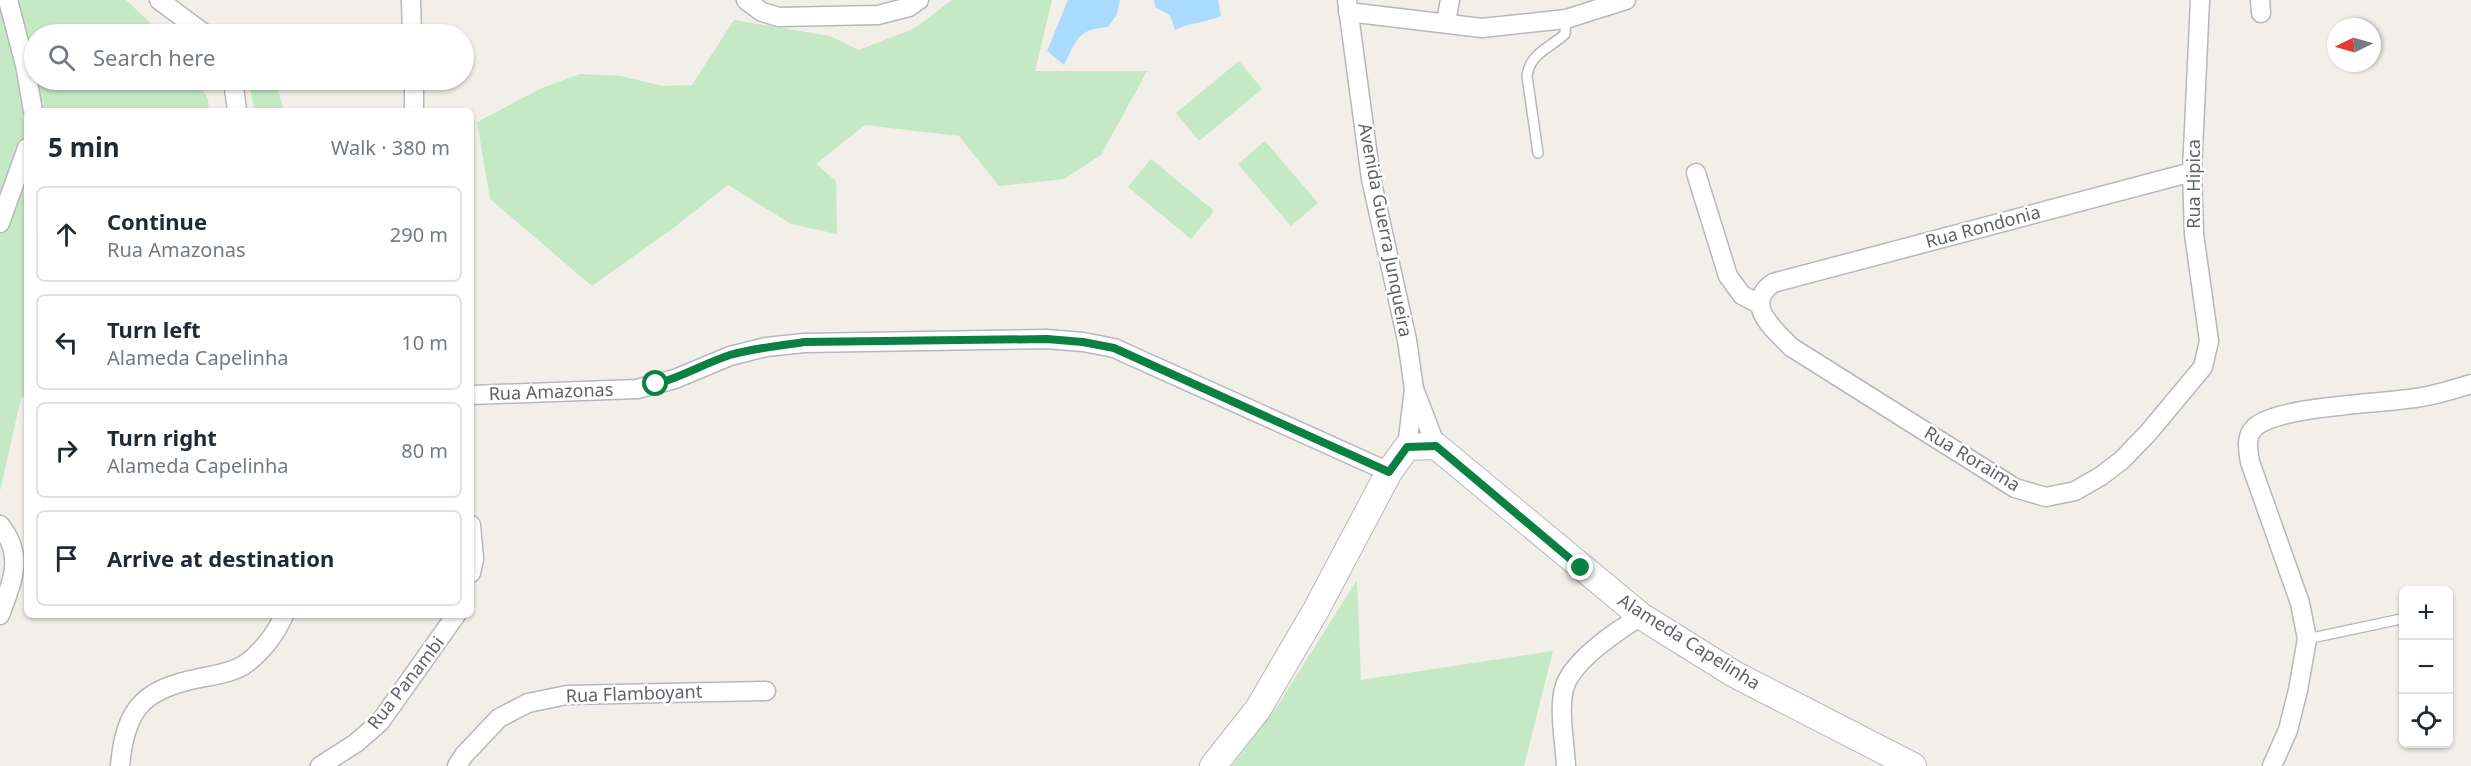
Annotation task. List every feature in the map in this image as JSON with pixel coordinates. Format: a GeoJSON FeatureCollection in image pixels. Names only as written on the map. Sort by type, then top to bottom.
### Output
{"type":"FeatureCollection","features":[{"type":"Feature","properties":{"kind":"street"},"geometry":{"type":"LineString","coordinates":[[8,0],[24,61]]}},
{"type":"Feature","properties":{"kind":"street"},"geometry":{"type":"LineString","coordinates":[[159,0],[191,24]]}},
{"type":"Feature","properties":{"kind":"street"},"geometry":{"type":"LineString","coordinates":[[411,0],[412,24]]}},
{"type":"Feature","properties":{"kind":"street"},"geometry":{"type":"LineString","coordinates":[[746,0],[762,12],[778,17],[878,15],[909,7],[919,0]]}},
{"type":"Feature","properties":{"kind":"street"},"geometry":{"type":"LineString","coordinates":[[1446,22],[1450,0]]}},
{"type":"Feature","properties":{"kind":"street"},"geometry":{"type":"LineString","coordinates":[[1348,6],[1482,28],[1566,19],[1626,0]]}},
{"type":"Feature","properties":{"kind":"street","name":"Rua Hipica"},"geometry":{"type":"LineString","coordinates":[[2200,0],[2192,172],[2194,234],[2208,341],[2203,367]]}},
{"type":"Feature","properties":{"kind":"street","name":"Avenida Guerra Junqueira"},"geometry":{"type":"LineString","coordinates":[[1348,6],[1371,179],[1407,340],[1414,389],[1436,446]]}},
{"type":"Feature","properties":{"kind":"street"},"geometry":{"type":"LineString","coordinates":[[29,90],[32,108]]}},
{"type":"Feature","properties":{"kind":"street"},"geometry":{"type":"LineString","coordinates":[[234,90],[237,108]]}},
{"type":"Feature","properties":{"kind":"street"},"geometry":{"type":"LineString","coordinates":[[414,90],[414,108]]}},
{"type":"Feature","properties":{"kind":"street"},"geometry":{"type":"LineString","coordinates":[[0,223],[24,156]]}},
{"type":"Feature","properties":{"kind":"street","name":"Rua Rondonia"},"geometry":{"type":"LineString","coordinates":[[1759,304],[1763,290],[1773,283],[2192,172]]}},
{"type":"Feature","properties":{"kind":"street"},"geometry":{"type":"LineString","coordinates":[[1696,173],[1728,276],[1742,295],[1759,304]]}},
{"type":"Feature","properties":{"kind":"street","name":"Rua Roraima"},"geometry":{"type":"LineString","coordinates":[[1759,304],[1764,317],[1791,347],[2015,488],[2046,497],[2075,490],[2122,460],[2203,367]]}},
{"type":"Feature","properties":{"kind":"street","name":"Rua Amazonas"},"geometry":{"type":"LineString","coordinates":[[474,394],[637,389],[675,379],[730,356],[766,347],[804,342],[1047,339],[1083,342],[1114,348],[1389,472]]}},
{"type":"Feature","properties":{"kind":"street"},"geometry":{"type":"LineString","coordinates":[[2272,766],[2288,730],[2307,639],[2300,603],[2250,462],[2247,444],[2253,429],[2267,419],[2300,412],[2422,397],[2471,384]]}},
{"type":"Feature","properties":{"kind":"street","name":"Avenida Guerra Junqueira"},"geometry":{"type":"LineString","coordinates":[[1407,447],[1414,389]]}},
{"type":"Feature","properties":{"kind":"street"},"geometry":{"type":"LineString","coordinates":[[1213,766],[1258,709],[1316,610],[1389,472],[1407,447],[1436,446]]}},
{"type":"Feature","properties":{"kind":"street","name":"Alameda Capelinha"},"geometry":{"type":"LineString","coordinates":[[1436,446],[1641,616],[1734,674],[1913,766]]}},
{"type":"Feature","properties":{"kind":"street"},"geometry":{"type":"LineString","coordinates":[[0,525],[8,536],[15,559],[14,576],[0,615]]}},
{"type":"Feature","properties":{"kind":"street"},"geometry":{"type":"LineString","coordinates":[[1566,766],[1562,705],[1566,683],[1579,665],[1613,634],[1641,616]]}},
{"type":"Feature","properties":{"kind":"street"},"geometry":{"type":"LineString","coordinates":[[120,766],[122,743],[131,718],[139,705],[156,692],[190,680],[227,672],[245,664],[271,639],[282,618]]}},
{"type":"Feature","properties":{"kind":"street","name":"Rua Panambi"},"geometry":{"type":"LineString","coordinates":[[320,766],[356,743],[380,722],[454,618]]}},
{"type":"Feature","properties":{"kind":"street","name":"Rua Flamboyant"},"geometry":{"type":"LineString","coordinates":[[457,766],[464,755],[499,718],[528,703],[567,695],[766,691]]}},
{"type":"Feature","properties":{"kind":"lane"},"geometry":{"type":"LineString","coordinates":[[1538,153],[1527,76],[1529,65],[1540,52],[1565,34],[1566,19]]}},
{"type":"Feature","properties":{"kind":"lane"},"geometry":{"type":"LineString","coordinates":[[2307,639],[2399,619]]}},
{"type":"Feature","properties":{"kind":"green space"},"geometry":{"type":"Polygon","coordinates":[[[0,0],[126,0],[151,24],[24,24],[24,90],[203,90],[208,99],[209,108],[24,108],[24,396],[21,398],[0,491],[0,0]]]}},
{"type":"Feature","properties":{"kind":"green space"},"geometry":{"type":"Polygon","coordinates":[[[952,0],[1052,0],[1035,71],[1147,71],[1101,155],[1064,179],[999,186],[959,136],[865,125],[816,164],[836,181],[837,234],[791,224],[728,185],[672,229],[592,286],[490,199],[477,122],[542,88],[580,74],[621,76],[662,86],[692,85],[734,20],[830,36],[859,50],[915,28],[952,0]]]}},
{"type":"Feature","properties":{"kind":"green space"},"geometry":{"type":"Polygon","coordinates":[[[1239,61],[1262,89],[1199,141],[1176,113],[1239,61]]]}},
{"type":"Feature","properties":{"kind":"green space"},"geometry":{"type":"Polygon","coordinates":[[[250,90],[278,90],[283,108],[254,108],[250,90]]]}},
{"type":"Feature","properties":{"kind":"green space"},"geometry":{"type":"Polygon","coordinates":[[[1265,141],[1318,203],[1291,226],[1238,164],[1265,141]]]}},
{"type":"Feature","properties":{"kind":"green space"},"geometry":{"type":"Polygon","coordinates":[[[1151,159],[1214,211],[1191,239],[1128,187],[1151,159]]]}},
{"type":"Feature","properties":{"kind":"green space"},"geometry":{"type":"Polygon","coordinates":[[[1357,580],[1361,680],[1553,651],[1524,766],[1232,766],[1278,705],[1357,580]]]}},
{"type":"Feature","properties":{"kind":"water"},"geometry":{"type":"Polygon","coordinates":[[[1068,0],[1120,0],[1117,14],[1108,27],[1090,30],[1079,37],[1064,65],[1047,51],[1068,0]]]}},
{"type":"Feature","properties":{"kind":"water"},"geometry":{"type":"Polygon","coordinates":[[[1154,0],[1218,0],[1221,16],[1175,30],[1170,15],[1155,7],[1154,0]]]}},
{"type":"Feature","properties":{"kind":"route"},"geometry":{"type":"LineString","coordinates":[[656,384],[675,379],[730,356],[766,347],[804,342],[1047,339],[1083,342],[1114,348],[1389,472],[1407,447],[1436,446],[1581,568]]}}]}
